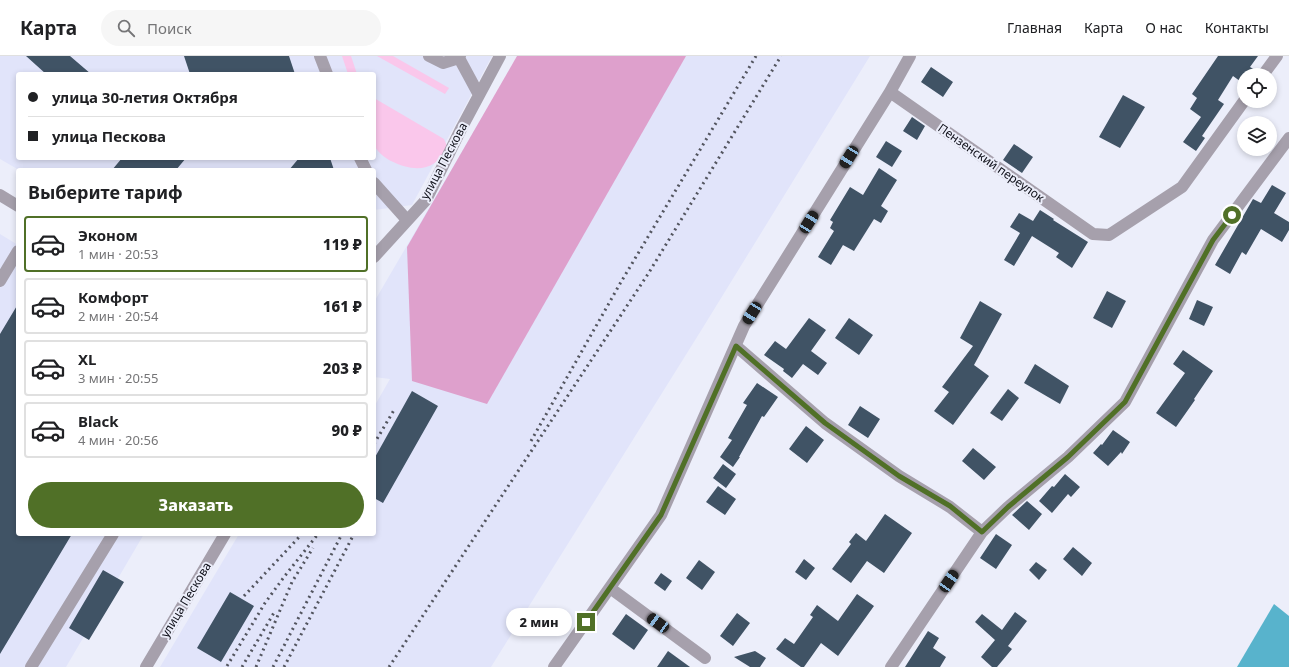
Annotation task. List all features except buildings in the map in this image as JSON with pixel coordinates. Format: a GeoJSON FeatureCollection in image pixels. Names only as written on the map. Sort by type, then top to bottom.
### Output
{"type":"FeatureCollection","features":[{"type":"Feature","properties":{"kind":"street"},"geometry":{"type":"LineString","coordinates":[[320,56],[325,72]]}},
{"type":"Feature","properties":{"kind":"street"},"geometry":{"type":"LineString","coordinates":[[429,56],[444,63],[459,57],[479,95]]}},
{"type":"Feature","properties":{"kind":"street","name":"улица Пескова"},"geometry":{"type":"LineString","coordinates":[[376,255],[426,200],[500,56]]}},
{"type":"Feature","properties":{"kind":"street"},"geometry":{"type":"LineString","coordinates":[[554,667],[661,515],[744,326],[890,92],[910,56]]}},
{"type":"Feature","properties":{"kind":"street"},"geometry":{"type":"LineString","coordinates":[[1268,68],[1277,56]]}},
{"type":"Feature","properties":{"kind":"street","name":"Пензенский переулок"},"geometry":{"type":"LineString","coordinates":[[890,92],[1093,234],[1109,235],[1182,187],[1239,108]]}},
{"type":"Feature","properties":{"kind":"street"},"geometry":{"type":"LineString","coordinates":[[892,667],[982,532],[1008,507],[1068,457],[1125,402],[1213,240],[1289,138]]}},
{"type":"Feature","properties":{"kind":"street"},"geometry":{"type":"LineString","coordinates":[[376,185],[407,220]]}},
{"type":"Feature","properties":{"kind":"street"},"geometry":{"type":"LineString","coordinates":[[0,195],[16,205]]}},
{"type":"Feature","properties":{"kind":"street"},"geometry":{"type":"LineString","coordinates":[[0,281],[16,253]]}},
{"type":"Feature","properties":{"kind":"street"},"geometry":{"type":"LineString","coordinates":[[736,346],[825,423],[899,476],[950,506],[982,532]]}},
{"type":"Feature","properties":{"kind":"street"},"geometry":{"type":"LineString","coordinates":[[31,667],[112,536]]}},
{"type":"Feature","properties":{"kind":"street","name":"улица Пескова"},"geometry":{"type":"LineString","coordinates":[[146,667],[224,536]]}},
{"type":"Feature","properties":{"kind":"street"},"geometry":{"type":"LineString","coordinates":[[610,588],[705,658]]}},
{"type":"Feature","properties":{"kind":"shaded area"},"geometry":{"type":"Polygon","coordinates":[[[0,56],[492,56],[412,205],[376,210],[376,168],[16,168],[0,159],[0,56]]]}},
{"type":"Feature","properties":{"kind":"shaded area"},"geometry":{"type":"Polygon","coordinates":[[[342,56],[351,56],[356,72],[347,72],[342,56]]]}},
{"type":"Feature","properties":{"kind":"shaded area"},"geometry":{"type":"Polygon","coordinates":[[[377,56],[393,56],[449,88],[445,94],[377,56]]]}},
{"type":"Feature","properties":{"kind":"shaded area"},"geometry":{"type":"Polygon","coordinates":[[[517,56],[686,56],[487,404],[412,381],[407,247],[517,56]]]}},
{"type":"Feature","properties":{"kind":"shaded area"},"geometry":{"type":"Polygon","coordinates":[[[518,56],[870,56],[491,667],[160,667],[238,536],[376,536],[376,404],[390,379],[376,377],[376,299],[518,56]]]}},
{"type":"Feature","properties":{"kind":"shaded area"},"geometry":{"type":"Polygon","coordinates":[[[376,99],[444,139],[447,146],[437,161],[430,166],[423,168],[399,165],[379,152],[376,148],[376,99]]]}},
{"type":"Feature","properties":{"kind":"shaded area"},"geometry":{"type":"Polygon","coordinates":[[[0,234],[16,244],[16,536],[143,536],[66,667],[0,667],[0,234]]]}},
{"type":"Feature","properties":{"kind":"water"},"geometry":{"type":"Polygon","coordinates":[[[1274,604],[1289,616],[1289,667],[1237,667],[1274,604]]]}},
{"type":"Feature","properties":{"kind":"railway"},"geometry":{"type":"LineString","coordinates":[[531,441],[621,282],[756,56]]}},
{"type":"Feature","properties":{"kind":"railway"},"geometry":{"type":"LineString","coordinates":[[389,667],[648,274],[781,56]]}},
{"type":"Feature","properties":{"kind":"railway"},"geometry":{"type":"LineString","coordinates":[[376,441],[394,410]]}},
{"type":"Feature","properties":{"kind":"railway"},"geometry":{"type":"LineString","coordinates":[[244,596],[300,536]]}},
{"type":"Feature","properties":{"kind":"railway"},"geometry":{"type":"LineString","coordinates":[[227,666],[265,603],[316,536]]}},
{"type":"Feature","properties":{"kind":"railway"},"geometry":{"type":"LineString","coordinates":[[273,667],[341,536]]}},
{"type":"Feature","properties":{"kind":"railway"},"geometry":{"type":"LineString","coordinates":[[284,667],[353,536]]}},
{"type":"Feature","properties":{"kind":"railway"},"geometry":{"type":"LineString","coordinates":[[256,667],[292,582],[313,548]]}},
{"type":"Feature","properties":{"kind":"railway"},"geometry":{"type":"LineString","coordinates":[[242,667],[275,611]]}},
{"type":"Feature","properties":{"kind":"route"},"geometry":{"type":"LineString","coordinates":[[586,622],[661,515],[736,346],[825,423],[899,476],[950,506],[982,532],[1008,507],[1068,457],[1125,402],[1213,240],[1232,215]]}}]}
